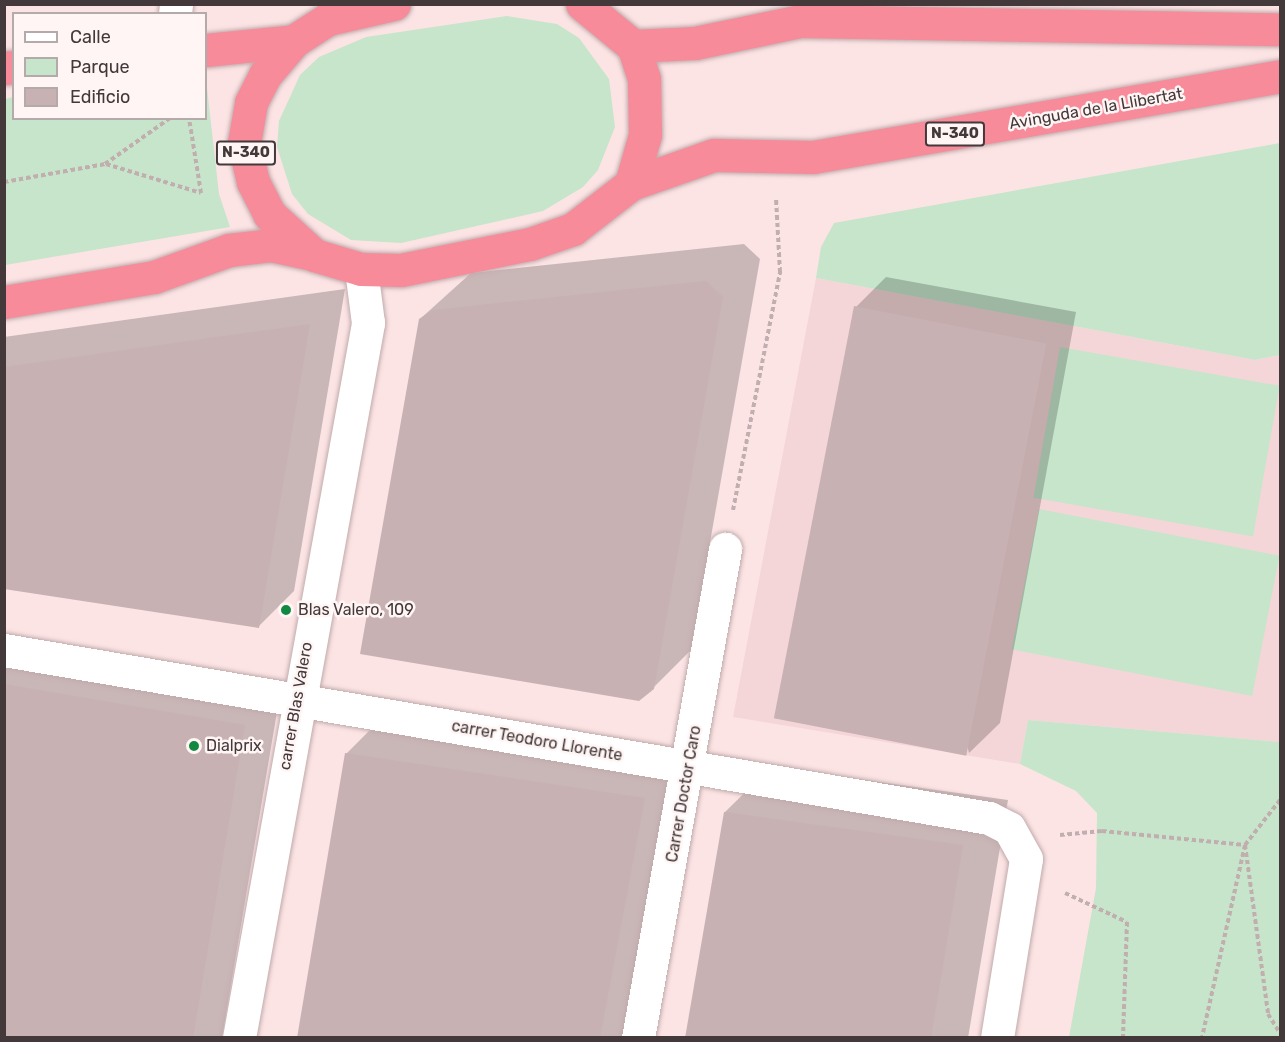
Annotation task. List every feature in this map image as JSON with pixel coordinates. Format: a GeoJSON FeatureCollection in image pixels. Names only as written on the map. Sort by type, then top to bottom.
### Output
{"type":"FeatureCollection","features":[{"type":"Feature","properties":{"kind":"highway","name":"N-340"},"geometry":{"type":"LineString","coordinates":[[314,255],[269,214],[252,182],[244,143],[251,103],[265,75],[294,41],[328,19],[394,4]]}},
{"type":"Feature","properties":{"kind":"highway"},"geometry":{"type":"LineString","coordinates":[[582,4],[633,46],[648,104],[631,184]]}},
{"type":"Feature","properties":{"kind":"highway"},"geometry":{"type":"LineString","coordinates":[[952,4],[996,25]]}},
{"type":"Feature","properties":{"kind":"highway"},"geometry":{"type":"LineString","coordinates":[[633,46],[695,43],[800,21],[1279,29]]}},
{"type":"Feature","properties":{"kind":"highway","name":"N-340"},"geometry":{"type":"LineString","coordinates":[[207,50],[294,41]]}},
{"type":"Feature","properties":{"kind":"highway","name":"Avinguda de la Llibertat"},"geometry":{"type":"LineString","coordinates":[[631,184],[714,155],[813,157],[1281,76]]}},
{"type":"Feature","properties":{"kind":"highway","name":"N-340"},"geometry":{"type":"LineString","coordinates":[[4,302],[154,277],[229,250],[271,245],[361,269],[401,270],[530,244],[573,229],[631,184]]}},
{"type":"Feature","properties":{"kind":"street","name":"carrer Blas Valero"},"geometry":{"type":"LineString","coordinates":[[239,1038],[368,323],[361,269]]}},
{"type":"Feature","properties":{"kind":"street","name":"Carrer Doctor Caro"},"geometry":{"type":"LineString","coordinates":[[638,1038],[689,768],[725,549]]}},
{"type":"Feature","properties":{"kind":"street","name":"carrer Teodoro Llorente"},"geometry":{"type":"LineString","coordinates":[[4,650],[299,697],[689,768],[989,818],[1020,840],[1026,882],[997,1038]]}},
{"type":"Feature","properties":{"kind":"path"},"geometry":{"type":"LineString","coordinates":[[4,182],[105,164],[167,120]]}},
{"type":"Feature","properties":{"kind":"path"},"geometry":{"type":"LineString","coordinates":[[105,164],[201,193],[189,120]]}},
{"type":"Feature","properties":{"kind":"path"},"geometry":{"type":"LineString","coordinates":[[725,549],[780,272],[775,190]]}},
{"type":"Feature","properties":{"kind":"path"},"geometry":{"type":"LineString","coordinates":[[1202,1038],[1245,845],[1281,800]]}},
{"type":"Feature","properties":{"kind":"path"},"geometry":{"type":"LineString","coordinates":[[1102,831],[1245,845]]}},
{"type":"Feature","properties":{"kind":"path"},"geometry":{"type":"LineString","coordinates":[[1245,845],[1268,1014],[1281,1033]]}},
{"type":"Feature","properties":{"kind":"path"},"geometry":{"type":"LineString","coordinates":[[1065,893],[1127,922],[1123,1038]]}},
{"type":"Feature","properties":{"kind":"shaded area"},"geometry":{"type":"Polygon","coordinates":[[[816,278],[1255,360],[1280,355],[1280,742],[1028,720],[1020,764],[733,717],[816,278]]]}},
{"type":"Feature","properties":{"kind":"green space"},"geometry":{"type":"Polygon","coordinates":[[[507,16],[557,24],[579,38],[609,79],[615,127],[598,170],[583,187],[543,211],[401,243],[351,240],[308,214],[292,194],[277,147],[279,121],[300,75],[319,57],[366,37],[507,16]]]}},
{"type":"Feature","properties":{"kind":"green space"},"geometry":{"type":"Polygon","coordinates":[[[207,88],[219,194],[230,227],[5,265],[5,99],[12,97],[12,120],[207,120],[207,88]]]}},
{"type":"Feature","properties":{"kind":"green space"},"geometry":{"type":"Polygon","coordinates":[[[1280,143],[1280,355],[1255,360],[816,278],[821,247],[834,223],[1280,143]]]}},
{"type":"Feature","properties":{"kind":"green space"},"geometry":{"type":"Polygon","coordinates":[[[1060,347],[1280,386],[1253,536],[1033,498],[1060,347]]]}},
{"type":"Feature","properties":{"kind":"green space"},"geometry":{"type":"Polygon","coordinates":[[[1039,509],[1279,556],[1252,696],[1012,649],[1039,509]]]}},
{"type":"Feature","properties":{"kind":"green space"},"geometry":{"type":"Polygon","coordinates":[[[1028,720],[1280,742],[1280,1037],[1069,1037],[1096,888],[1097,813],[1076,791],[1020,764],[1028,720]]]}},
{"type":"Feature","properties":{"kind":"building"},"geometry":{"type":"Polygon","coordinates":[[[706,281],[723,297],[654,689],[639,701],[360,654],[419,319],[433,310],[706,281]]]}},
{"type":"Feature","properties":{"kind":"building"},"geometry":{"type":"Polygon","coordinates":[[[854,306],[1046,343],[966,756],[774,718],[854,306]]]}},
{"type":"Feature","properties":{"kind":"building"},"geometry":{"type":"Polygon","coordinates":[[[310,324],[259,628],[4,589],[4,367],[310,324]]]}},
{"type":"Feature","properties":{"kind":"building"},"geometry":{"type":"Polygon","coordinates":[[[4,684],[245,725],[193,1038],[4,1038],[4,684]]]}},
{"type":"Feature","properties":{"kind":"building"},"geometry":{"type":"Polygon","coordinates":[[[345,753],[645,798],[600,1038],[297,1038],[345,753]]]}},
{"type":"Feature","properties":{"kind":"building"},"geometry":{"type":"Polygon","coordinates":[[[724,812],[963,845],[931,1038],[685,1038],[724,812]]]}},
{"type":"Feature","properties":{"kind":"place","name":"Blas Valero, 109"},"geometry":{"type":"Point","coordinates":[286,610]}},
{"type":"Feature","properties":{"kind":"place","name":"Dialprix"},"geometry":{"type":"Point","coordinates":[194,746]}}]}
